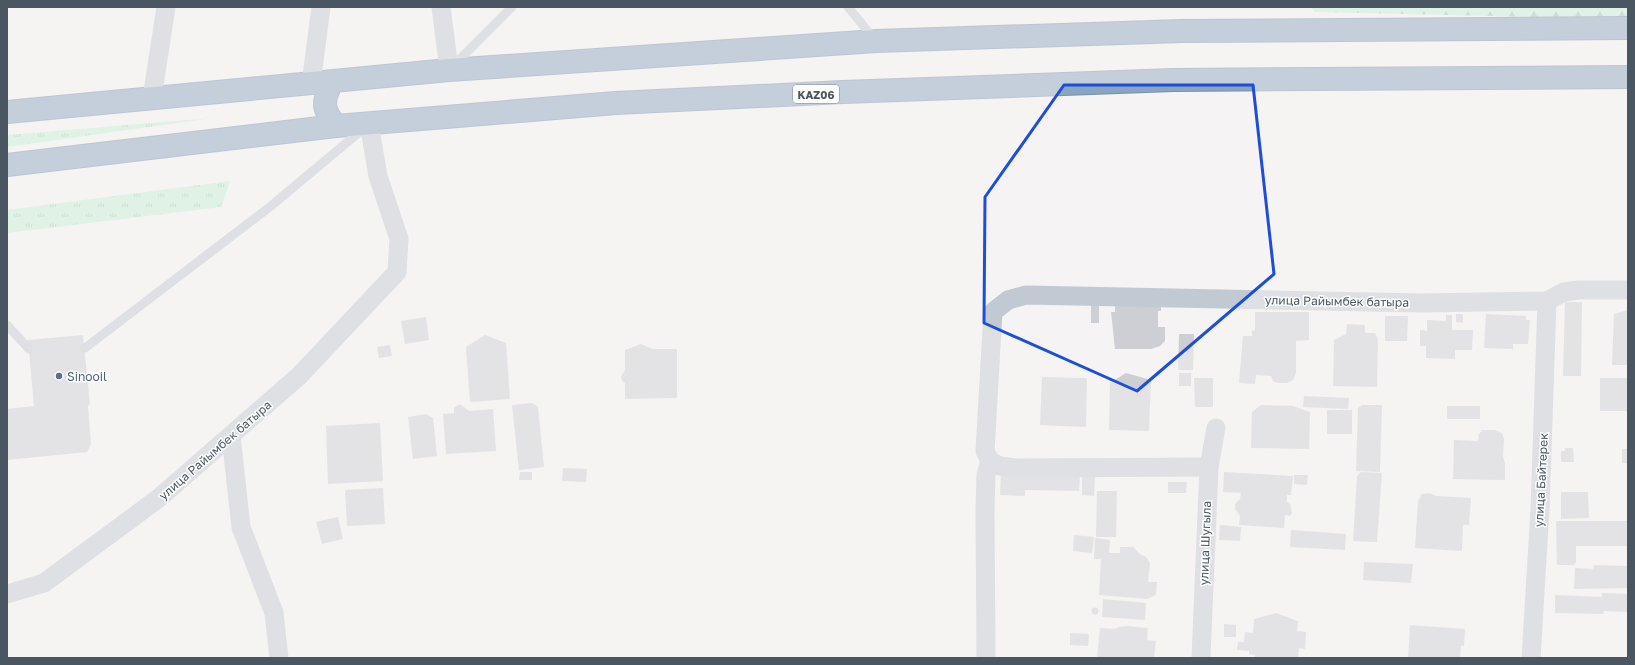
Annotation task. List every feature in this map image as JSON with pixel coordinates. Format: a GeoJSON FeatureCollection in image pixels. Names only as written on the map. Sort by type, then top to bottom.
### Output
{"type":"FeatureCollection","features":[{"type":"Feature","properties":{"kind":"highway"},"geometry":{"type":"LineString","coordinates":[[7,112],[449,70],[876,41],[1182,31],[1628,28]]}},
{"type":"Feature","properties":{"kind":"highway","name":"KАZ06"},"geometry":{"type":"LineString","coordinates":[[7,165],[336,126],[616,103],[1173,80],[1628,77]]}},
{"type":"Feature","properties":{"kind":"highway"},"geometry":{"type":"LineString","coordinates":[[332,82],[324,106],[326,112],[336,126]]}},
{"type":"Feature","properties":{"kind":"street"},"geometry":{"type":"LineString","coordinates":[[152,98],[166,7]]}},
{"type":"Feature","properties":{"kind":"street"},"geometry":{"type":"LineString","coordinates":[[311,84],[321,7]]}},
{"type":"Feature","properties":{"kind":"street"},"geometry":{"type":"LineString","coordinates":[[441,7],[449,70]]}},
{"type":"Feature","properties":{"kind":"street","name":"улица Райымбек батыра"},"geometry":{"type":"LineString","coordinates":[[7,594],[44,583],[159,498],[299,376],[397,272],[399,239],[378,176],[369,124]]}},
{"type":"Feature","properties":{"kind":"street","name":"улица Райымбек батыра"},"geometry":{"type":"LineString","coordinates":[[990,462],[985,450],[993,312],[1008,300],[1026,295],[1422,303],[1547,301],[1564,292],[1579,290],[1628,290]]}},
{"type":"Feature","properties":{"kind":"street","name":"улица Байтерек"},"geometry":{"type":"LineString","coordinates":[[1530,658],[1540,510],[1547,301]]}},
{"type":"Feature","properties":{"kind":"street","name":"улица Шугыла"},"geometry":{"type":"LineString","coordinates":[[1201,658],[1208,467],[1216,428]]}},
{"type":"Feature","properties":{"kind":"street"},"geometry":{"type":"LineString","coordinates":[[230,436],[241,527],[274,613],[279,658]]}},
{"type":"Feature","properties":{"kind":"street"},"geometry":{"type":"LineString","coordinates":[[986,658],[985,510],[986,476],[990,462],[1000,466],[1016,468],[1208,467]]}},
{"type":"Feature","properties":{"kind":"lane"},"geometry":{"type":"LineString","coordinates":[[449,70],[512,7]]}},
{"type":"Feature","properties":{"kind":"lane"},"geometry":{"type":"LineString","coordinates":[[848,7],[876,41]]}},
{"type":"Feature","properties":{"kind":"lane"},"geometry":{"type":"LineString","coordinates":[[85,348],[271,206],[369,124]]}},
{"type":"Feature","properties":{"kind":"lane"},"geometry":{"type":"LineString","coordinates":[[7,325],[29,349]]}},
{"type":"Feature","properties":{"kind":"highlighted area"},"geometry":{"type":"Polygon","coordinates":[[[1064,85],[1253,85],[1274,274],[1137,391],[984,323],[985,197],[1064,85]]]}},
{"type":"Feature","properties":{"kind":"green space"},"geometry":{"type":"Polygon","coordinates":[[[1310,7],[1628,7],[1628,19],[1315,12],[1310,7]]]}},
{"type":"Feature","properties":{"kind":"green space"},"geometry":{"type":"Polygon","coordinates":[[[212,118],[7,147],[7,135],[212,118]]]}},
{"type":"Feature","properties":{"kind":"green space"},"geometry":{"type":"Polygon","coordinates":[[[230,181],[221,207],[7,233],[7,210],[230,181]]]}},
{"type":"Feature","properties":{"kind":"building"},"geometry":{"type":"Polygon","coordinates":[[[1161,301],[1161,311],[1158,311],[1158,327],[1165,327],[1165,341],[1160,346],[1151,349],[1115,349],[1111,312],[1115,312],[1115,302],[1161,301]]]}},
{"type":"Feature","properties":{"kind":"building"},"geometry":{"type":"Polygon","coordinates":[[[1565,302],[1582,302],[1581,376],[1563,376],[1565,302]]]}},
{"type":"Feature","properties":{"kind":"building"},"geometry":{"type":"Polygon","coordinates":[[[1091,303],[1099,303],[1099,323],[1091,323],[1091,303]]]}},
{"type":"Feature","properties":{"kind":"building"},"geometry":{"type":"Polygon","coordinates":[[[1628,310],[1628,365],[1612,365],[1614,314],[1628,310]]]}},
{"type":"Feature","properties":{"kind":"building"},"geometry":{"type":"Polygon","coordinates":[[[1255,312],[1309,312],[1309,340],[1296,341],[1296,373],[1293,380],[1287,383],[1278,383],[1273,381],[1271,376],[1256,375],[1255,384],[1239,383],[1243,336],[1252,336],[1252,331],[1255,330],[1255,312]]]}},
{"type":"Feature","properties":{"kind":"building"},"geometry":{"type":"Polygon","coordinates":[[[1456,314],[1463,314],[1463,323],[1456,322],[1456,314]]]}},
{"type":"Feature","properties":{"kind":"building"},"geometry":{"type":"Polygon","coordinates":[[[1486,314],[1526,316],[1526,320],[1530,320],[1528,344],[1513,344],[1513,349],[1484,348],[1486,314]]]}},
{"type":"Feature","properties":{"kind":"building"},"geometry":{"type":"Polygon","coordinates":[[[1446,315],[1452,315],[1452,330],[1473,330],[1472,350],[1455,350],[1455,359],[1426,358],[1426,346],[1420,346],[1420,330],[1427,331],[1427,320],[1446,321],[1446,315]]]}},
{"type":"Feature","properties":{"kind":"building"},"geometry":{"type":"Polygon","coordinates":[[[1385,316],[1408,316],[1407,341],[1385,341],[1385,316]]]}},
{"type":"Feature","properties":{"kind":"building"},"geometry":{"type":"Polygon","coordinates":[[[426,317],[429,340],[405,344],[401,321],[426,317]]]}},
{"type":"Feature","properties":{"kind":"building"},"geometry":{"type":"Polygon","coordinates":[[[1347,324],[1365,325],[1365,333],[1375,333],[1378,339],[1377,387],[1333,386],[1334,340],[1346,334],[1347,324]]]}},
{"type":"Feature","properties":{"kind":"building"},"geometry":{"type":"Polygon","coordinates":[[[1179,334],[1194,334],[1193,370],[1178,370],[1179,334]]]}},
{"type":"Feature","properties":{"kind":"building","name":"Sinooil"},"geometry":{"type":"Polygon","coordinates":[[[83,335],[90,404],[88,406],[91,444],[87,452],[7,460],[7,409],[34,406],[28,340],[83,335]]]}},
{"type":"Feature","properties":{"kind":"building"},"geometry":{"type":"Polygon","coordinates":[[[485,335],[506,343],[510,399],[470,402],[466,347],[485,335]]]}},
{"type":"Feature","properties":{"kind":"building"},"geometry":{"type":"Polygon","coordinates":[[[641,344],[653,349],[677,349],[677,398],[625,399],[625,383],[622,381],[621,377],[625,370],[625,350],[641,344]]]}},
{"type":"Feature","properties":{"kind":"building"},"geometry":{"type":"Polygon","coordinates":[[[390,345],[392,356],[379,358],[377,347],[390,345]]]}},
{"type":"Feature","properties":{"kind":"building"},"geometry":{"type":"Polygon","coordinates":[[[1126,373],[1151,380],[1149,431],[1109,430],[1110,383],[1126,373]]]}},
{"type":"Feature","properties":{"kind":"building"},"geometry":{"type":"Polygon","coordinates":[[[1179,373],[1191,373],[1191,386],[1179,386],[1179,373]]]}},
{"type":"Feature","properties":{"kind":"building"},"geometry":{"type":"Polygon","coordinates":[[[1042,377],[1087,378],[1086,427],[1040,425],[1042,377]]]}},
{"type":"Feature","properties":{"kind":"building"},"geometry":{"type":"Polygon","coordinates":[[[1194,378],[1213,378],[1213,407],[1195,407],[1194,378]]]}},
{"type":"Feature","properties":{"kind":"building"},"geometry":{"type":"Polygon","coordinates":[[[1600,378],[1628,378],[1628,411],[1600,411],[1600,378]]]}},
{"type":"Feature","properties":{"kind":"building"},"geometry":{"type":"Polygon","coordinates":[[[1304,396],[1349,398],[1348,409],[1303,407],[1304,396]]]}},
{"type":"Feature","properties":{"kind":"building"},"geometry":{"type":"Polygon","coordinates":[[[532,403],[538,407],[544,467],[519,470],[512,405],[532,403]]]}},
{"type":"Feature","properties":{"kind":"building"},"geometry":{"type":"Polygon","coordinates":[[[460,404],[469,411],[493,409],[496,451],[446,454],[443,414],[454,413],[454,408],[460,404]]]}},
{"type":"Feature","properties":{"kind":"building"},"geometry":{"type":"Polygon","coordinates":[[[1261,405],[1293,406],[1310,412],[1309,449],[1251,448],[1252,412],[1261,405]]]}},
{"type":"Feature","properties":{"kind":"building"},"geometry":{"type":"Polygon","coordinates":[[[1362,405],[1382,405],[1380,472],[1356,471],[1358,408],[1362,405]]]}},
{"type":"Feature","properties":{"kind":"building"},"geometry":{"type":"Polygon","coordinates":[[[1447,406],[1480,406],[1480,419],[1447,419],[1447,406]]]}},
{"type":"Feature","properties":{"kind":"building"},"geometry":{"type":"Polygon","coordinates":[[[1327,410],[1352,410],[1352,434],[1327,434],[1327,410]]]}},
{"type":"Feature","properties":{"kind":"building"},"geometry":{"type":"Polygon","coordinates":[[[426,414],[433,418],[437,456],[413,459],[408,417],[426,414]]]}},
{"type":"Feature","properties":{"kind":"building"},"geometry":{"type":"Polygon","coordinates":[[[380,423],[383,481],[328,484],[326,426],[380,423]]]}},
{"type":"Feature","properties":{"kind":"building"},"geometry":{"type":"Polygon","coordinates":[[[1483,430],[1495,430],[1502,433],[1504,439],[1503,457],[1505,463],[1505,480],[1453,479],[1454,440],[1478,441],[1479,434],[1483,430]]]}},
{"type":"Feature","properties":{"kind":"building"},"geometry":{"type":"Polygon","coordinates":[[[1565,448],[1573,448],[1574,462],[1561,462],[1561,451],[1565,451],[1565,448]]]}},
{"type":"Feature","properties":{"kind":"building"},"geometry":{"type":"Polygon","coordinates":[[[1622,449],[1628,449],[1628,463],[1622,463],[1622,449]]]}},
{"type":"Feature","properties":{"kind":"building"},"geometry":{"type":"Polygon","coordinates":[[[563,468],[587,469],[586,482],[562,481],[563,468]]]}},
{"type":"Feature","properties":{"kind":"building"},"geometry":{"type":"Polygon","coordinates":[[[520,472],[532,472],[532,480],[519,480],[520,472]]]}},
{"type":"Feature","properties":{"kind":"building"},"geometry":{"type":"Polygon","coordinates":[[[1001,472],[1080,475],[1079,491],[1025,490],[1025,496],[1000,495],[1001,472]]]}},
{"type":"Feature","properties":{"kind":"building"},"geometry":{"type":"Polygon","coordinates":[[[1224,472],[1293,476],[1291,495],[1287,495],[1287,502],[1290,504],[1292,513],[1290,516],[1285,515],[1284,528],[1239,525],[1240,516],[1235,509],[1235,504],[1240,499],[1241,493],[1223,492],[1224,472]]]}},
{"type":"Feature","properties":{"kind":"building"},"geometry":{"type":"Polygon","coordinates":[[[1361,472],[1382,473],[1377,542],[1353,541],[1357,476],[1361,472]]]}},
{"type":"Feature","properties":{"kind":"building"},"geometry":{"type":"Polygon","coordinates":[[[1294,475],[1308,475],[1307,485],[1294,484],[1294,475]]]}},
{"type":"Feature","properties":{"kind":"building"},"geometry":{"type":"Polygon","coordinates":[[[1082,476],[1095,476],[1094,496],[1082,495],[1082,476]]]}},
{"type":"Feature","properties":{"kind":"building"},"geometry":{"type":"Polygon","coordinates":[[[1168,482],[1187,482],[1186,493],[1168,493],[1168,482]]]}},
{"type":"Feature","properties":{"kind":"building"},"geometry":{"type":"Polygon","coordinates":[[[383,488],[385,524],[347,526],[345,490],[383,488]]]}},
{"type":"Feature","properties":{"kind":"building"},"geometry":{"type":"Polygon","coordinates":[[[1097,491],[1117,491],[1116,537],[1096,537],[1097,491]]]}},
{"type":"Feature","properties":{"kind":"building"},"geometry":{"type":"Polygon","coordinates":[[[1561,492],[1588,492],[1589,518],[1561,519],[1561,492]]]}},
{"type":"Feature","properties":{"kind":"building"},"geometry":{"type":"Polygon","coordinates":[[[1429,493],[1436,496],[1471,498],[1469,525],[1463,525],[1462,551],[1415,548],[1418,501],[1422,494],[1429,493]]]}},
{"type":"Feature","properties":{"kind":"building"},"geometry":{"type":"Polygon","coordinates":[[[338,517],[343,539],[322,544],[316,522],[338,517]]]}},
{"type":"Feature","properties":{"kind":"building"},"geometry":{"type":"Polygon","coordinates":[[[1556,521],[1628,521],[1628,546],[1576,546],[1576,562],[1574,565],[1557,565],[1556,521]]]}},
{"type":"Feature","properties":{"kind":"building"},"geometry":{"type":"Polygon","coordinates":[[[1220,525],[1241,527],[1240,541],[1219,540],[1220,525]]]}},
{"type":"Feature","properties":{"kind":"building"},"geometry":{"type":"Polygon","coordinates":[[[1291,530],[1346,534],[1345,550],[1290,547],[1291,530]]]}},
{"type":"Feature","properties":{"kind":"building"},"geometry":{"type":"Polygon","coordinates":[[[1074,535],[1094,537],[1092,553],[1073,551],[1074,535]]]}},
{"type":"Feature","properties":{"kind":"building"},"geometry":{"type":"Polygon","coordinates":[[[1095,538],[1110,540],[1109,553],[1120,553],[1120,547],[1133,547],[1141,555],[1146,557],[1150,563],[1148,582],[1157,582],[1156,595],[1147,599],[1099,595],[1101,559],[1094,559],[1095,538]]]}},
{"type":"Feature","properties":{"kind":"building"},"geometry":{"type":"Polygon","coordinates":[[[1364,562],[1413,564],[1411,583],[1363,580],[1364,562]]]}},
{"type":"Feature","properties":{"kind":"building"},"geometry":{"type":"Polygon","coordinates":[[[1594,565],[1628,566],[1628,588],[1574,589],[1575,568],[1593,569],[1594,565]]]}},
{"type":"Feature","properties":{"kind":"building"},"geometry":{"type":"Polygon","coordinates":[[[1602,593],[1628,594],[1628,612],[1604,611],[1603,614],[1555,613],[1555,595],[1602,597],[1602,593]]]}},
{"type":"Feature","properties":{"kind":"building"},"geometry":{"type":"Polygon","coordinates":[[[1103,599],[1146,603],[1145,620],[1102,617],[1103,599]]]}},
{"type":"Feature","properties":{"kind":"building"},"geometry":{"type":"Polygon","coordinates":[[[1095,608],[1098,611],[1095,614],[1092,611],[1095,608]]]}},
{"type":"Feature","properties":{"kind":"building"},"geometry":{"type":"Polygon","coordinates":[[[1276,613],[1298,621],[1297,631],[1306,632],[1305,649],[1299,648],[1298,658],[1255,658],[1255,655],[1249,654],[1249,651],[1237,650],[1238,642],[1244,642],[1245,632],[1253,633],[1254,619],[1276,613]]]}},
{"type":"Feature","properties":{"kind":"building"},"geometry":{"type":"Polygon","coordinates":[[[1224,624],[1236,625],[1236,637],[1224,637],[1224,624]]]}},
{"type":"Feature","properties":{"kind":"building"},"geometry":{"type":"Polygon","coordinates":[[[1410,625],[1465,629],[1464,646],[1461,646],[1460,658],[1408,658],[1410,625]]]}},
{"type":"Feature","properties":{"kind":"building"},"geometry":{"type":"Polygon","coordinates":[[[1126,626],[1148,628],[1147,640],[1156,641],[1154,658],[1097,658],[1100,628],[1115,629],[1126,626]]]}},
{"type":"Feature","properties":{"kind":"building"},"geometry":{"type":"Polygon","coordinates":[[[1070,633],[1089,634],[1088,646],[1070,645],[1070,633]]]}},
{"type":"Feature","properties":{"kind":"place","name":"Sinooil"},"geometry":{"type":"Point","coordinates":[59,376]}}]}
